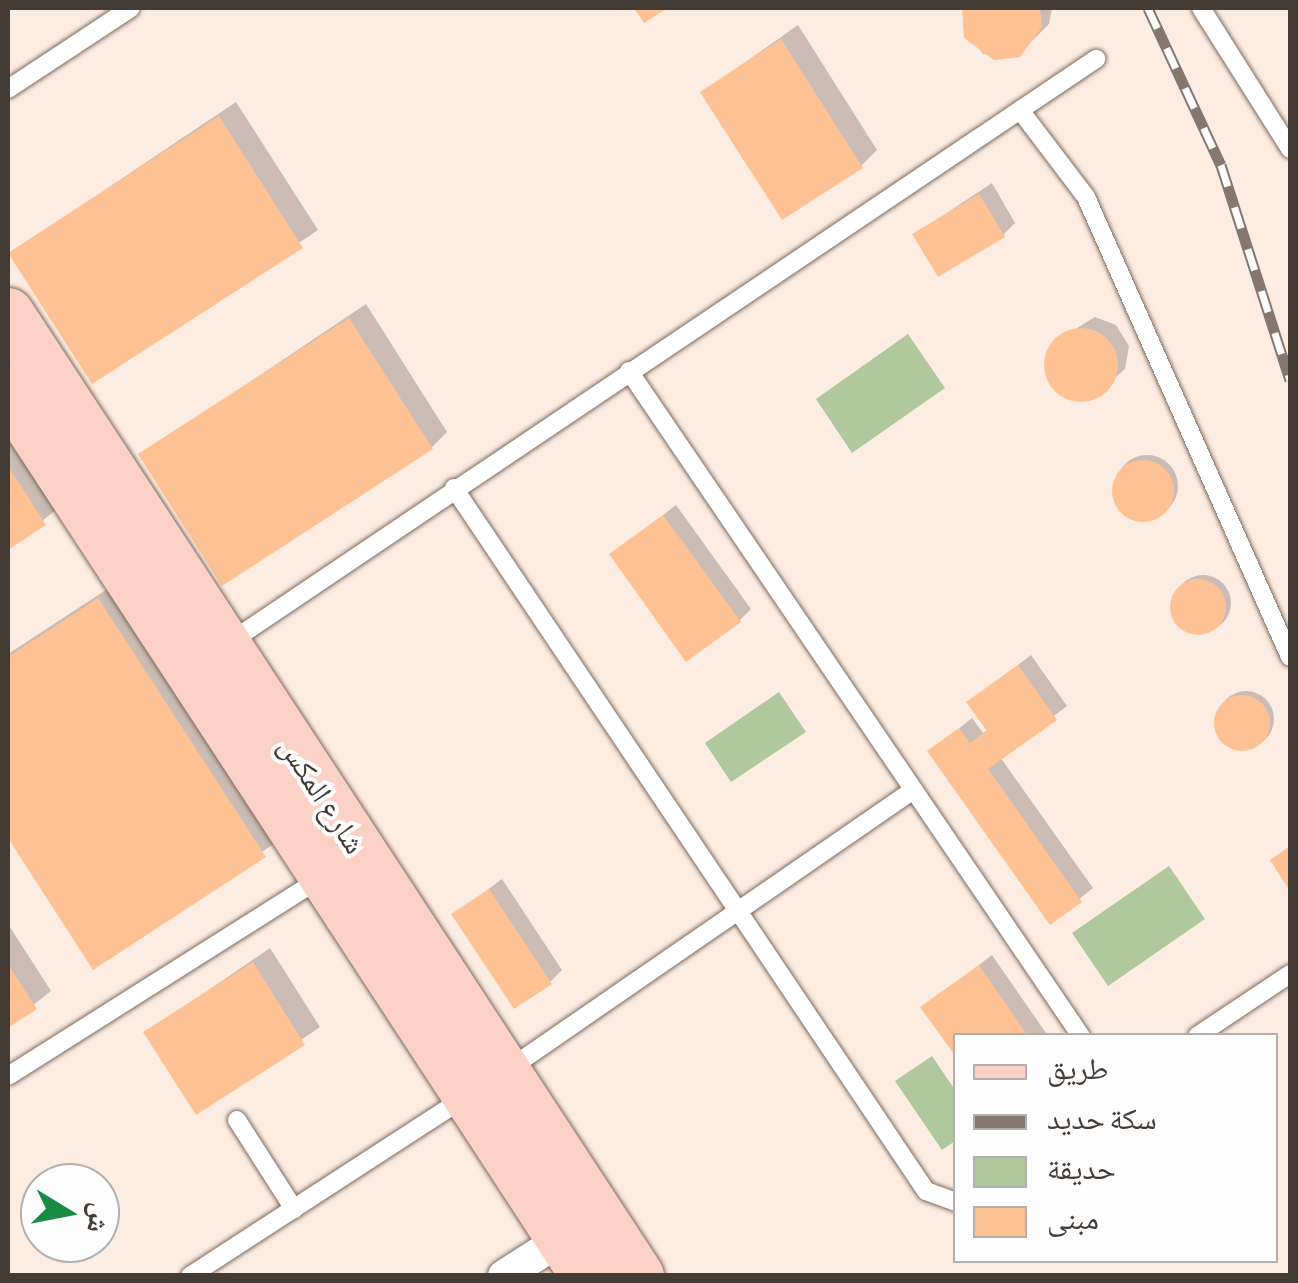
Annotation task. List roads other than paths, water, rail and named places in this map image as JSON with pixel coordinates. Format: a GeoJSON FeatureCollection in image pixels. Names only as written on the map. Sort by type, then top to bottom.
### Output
{"type":"FeatureCollection","features":[{"type":"Feature","properties":{"kind":"main road","name":"شارع المكس"},"geometry":{"type":"LineString","coordinates":[[8,314],[223,647],[486,1084],[575,1257]]}},
{"type":"Feature","properties":{"kind":"main road","name":"شارع المكس"},"geometry":{"type":"LineString","coordinates":[[8,391],[326,876],[638,1276]]}},
{"type":"Feature","properties":{"kind":"street"},"geometry":{"type":"LineString","coordinates":[[504,1276],[575,1257]]}},
{"type":"Feature","properties":{"kind":"lane"},"geometry":{"type":"LineString","coordinates":[[8,89],[131,8]]}},
{"type":"Feature","properties":{"kind":"lane"},"geometry":{"type":"LineString","coordinates":[[1202,8],[1290,148]]}},
{"type":"Feature","properties":{"kind":"lane"},"geometry":{"type":"LineString","coordinates":[[223,647],[1096,59]]}},
{"type":"Feature","properties":{"kind":"lane"},"geometry":{"type":"LineString","coordinates":[[1020,110],[1086,197],[1290,657]]}},
{"type":"Feature","properties":{"kind":"lane"},"geometry":{"type":"LineString","coordinates":[[629,371],[1079,1033]]}},
{"type":"Feature","properties":{"kind":"lane"},"geometry":{"type":"LineString","coordinates":[[454,488],[736,915],[926,1191],[953,1201]]}},
{"type":"Feature","properties":{"kind":"lane"},"geometry":{"type":"LineString","coordinates":[[190,1276],[486,1084],[913,790]]}},
{"type":"Feature","properties":{"kind":"lane"},"geometry":{"type":"LineString","coordinates":[[8,1076],[326,876]]}},
{"type":"Feature","properties":{"kind":"lane"},"geometry":{"type":"LineString","coordinates":[[1202,1033],[1290,974]]}},
{"type":"Feature","properties":{"kind":"lane"},"geometry":{"type":"LineString","coordinates":[[237,1120],[294,1209]]}},
{"type":"Feature","properties":{"kind":"railway"},"geometry":{"type":"LineString","coordinates":[[1148,8],[1221,165],[1290,380]]}}]}
